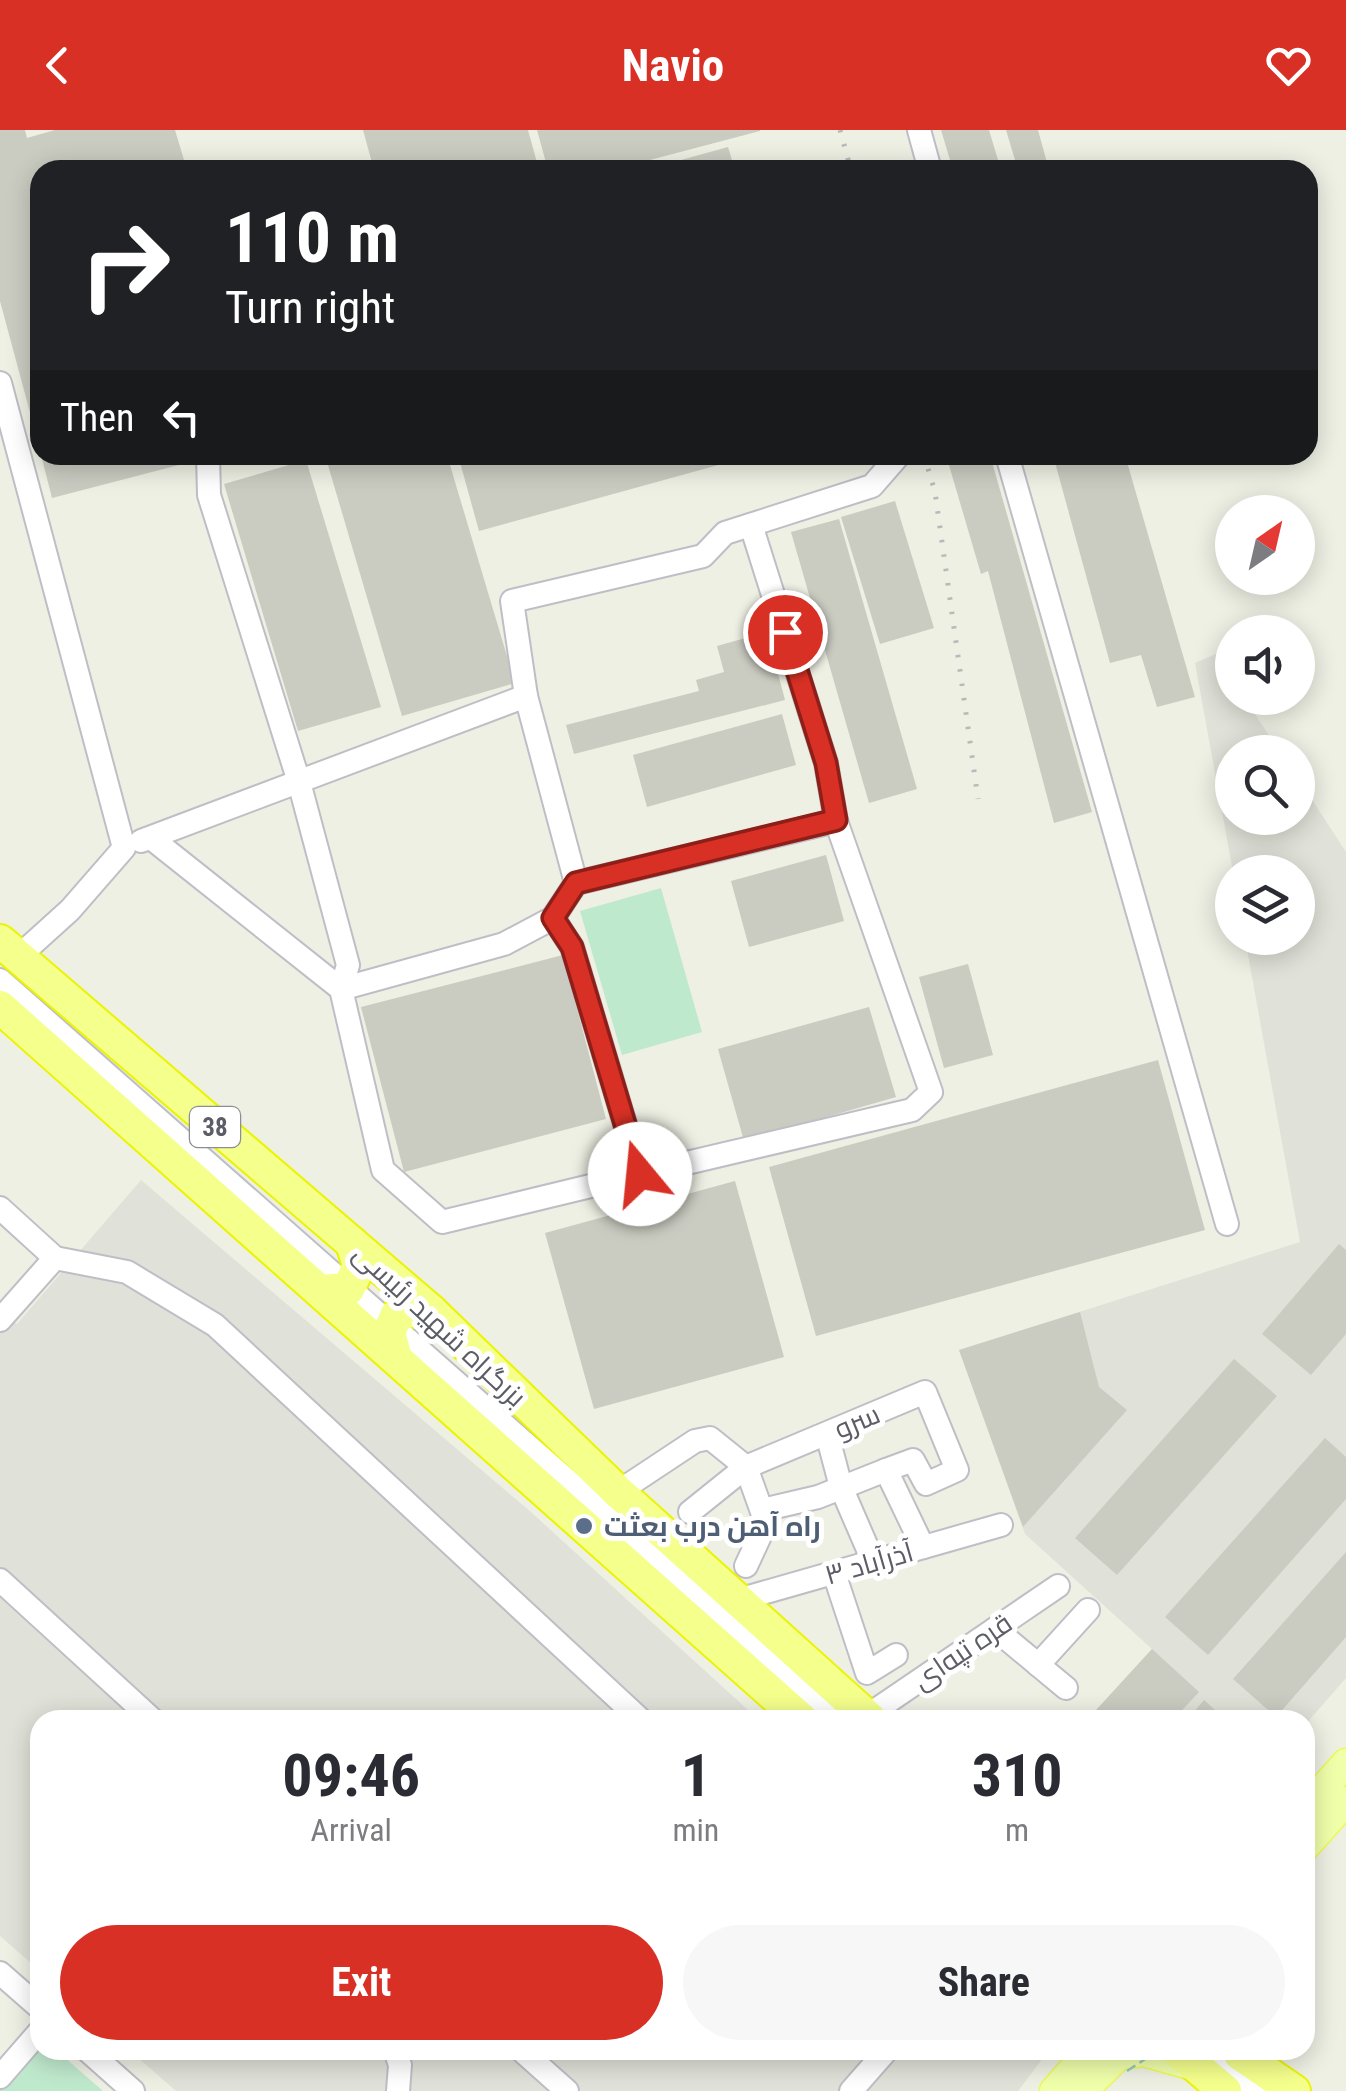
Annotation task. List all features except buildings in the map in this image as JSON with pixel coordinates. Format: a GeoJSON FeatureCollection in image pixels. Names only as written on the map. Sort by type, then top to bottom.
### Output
{"type":"FeatureCollection","features":[{"type":"Feature","properties":{"kind":"highway","name":"بزرگراه شهید رئیسی"},"geometry":{"type":"LineString","coordinates":[[6,960],[431,1311],[850,1710]]}},
{"type":"Feature","properties":{"kind":"highway","name":"بزرگراه شهید رئیسی"},"geometry":{"type":"LineString","coordinates":[[0,1007],[791,1710]]}},
{"type":"Feature","properties":{"kind":"highway"},"geometry":{"type":"LineString","coordinates":[[322,1292],[348,1289],[359,1266],[352,1243]]}},
{"type":"Feature","properties":{"kind":"highway"},"geometry":{"type":"LineString","coordinates":[[396,1358],[389,1333],[396,1316],[415,1309],[431,1311]]}},
{"type":"Feature","properties":{"kind":"highway"},"geometry":{"type":"LineString","coordinates":[[1218,2063],[1281,2091]]}},
{"type":"Feature","properties":{"kind":"highway"},"geometry":{"type":"LineString","coordinates":[[1218,2063],[1294,2091]]}},
{"type":"Feature","properties":{"kind":"main road"},"geometry":{"type":"LineString","coordinates":[[1315,1798],[1346,1764]]}},
{"type":"Feature","properties":{"kind":"main road"},"geometry":{"type":"LineString","coordinates":[[1315,1835],[1346,1801]]}},
{"type":"Feature","properties":{"kind":"main road"},"geometry":{"type":"LineString","coordinates":[[1054,2091],[1098,2068]]}},
{"type":"Feature","properties":{"kind":"street"},"geometry":{"type":"LineString","coordinates":[[919,130],[927,160]]}},
{"type":"Feature","properties":{"kind":"street"},"geometry":{"type":"LineString","coordinates":[[0,383],[124,848]]}},
{"type":"Feature","properties":{"kind":"street"},"geometry":{"type":"LineString","coordinates":[[208,465],[209,494],[299,782],[348,965],[341,989],[383,1170],[442,1222],[912,1110],[930,1092],[836,820],[826,763],[751,525]]}},
{"type":"Feature","properties":{"kind":"street"},"geometry":{"type":"LineString","coordinates":[[576,883],[526,696],[512,601],[703,556],[725,533],[872,486],[890,465]]}},
{"type":"Feature","properties":{"kind":"street"},"geometry":{"type":"LineString","coordinates":[[1010,465],[1227,1224]]}},
{"type":"Feature","properties":{"kind":"street"},"geometry":{"type":"LineString","coordinates":[[526,696],[124,848],[70,910],[6,960],[849,1710]]}},
{"type":"Feature","properties":{"kind":"street"},"geometry":{"type":"LineString","coordinates":[[341,989],[504,944],[553,918],[576,883],[836,820]]}},
{"type":"Feature","properties":{"kind":"street"},"geometry":{"type":"LineString","coordinates":[[151,838],[341,989]]}},
{"type":"Feature","properties":{"kind":"street"},"geometry":{"type":"LineString","coordinates":[[553,918],[572,947],[640,1174]]}},
{"type":"Feature","properties":{"kind":"street"},"geometry":{"type":"LineString","coordinates":[[0,1208],[55,1258],[127,1272],[215,1326],[630,1710]]}},
{"type":"Feature","properties":{"kind":"street"},"geometry":{"type":"LineString","coordinates":[[0,1320],[55,1258]]}},
{"type":"Feature","properties":{"kind":"street","name":"سرو"},"geometry":{"type":"LineString","coordinates":[[690,1512],[746,1467],[925,1392],[957,1470],[926,1484],[913,1460],[886,1470]]}},
{"type":"Feature","properties":{"kind":"street"},"geometry":{"type":"LineString","coordinates":[[827,1434],[841,1487],[873,1562]]}},
{"type":"Feature","properties":{"kind":"street"},"geometry":{"type":"LineString","coordinates":[[618,1492],[695,1440],[710,1438],[746,1467],[766,1523],[746,1566]]}},
{"type":"Feature","properties":{"kind":"street"},"geometry":{"type":"LineString","coordinates":[[762,1510],[792,1505],[886,1470],[924,1547]]}},
{"type":"Feature","properties":{"kind":"street","name":"۳ آذرآباد"},"geometry":{"type":"LineString","coordinates":[[738,1600],[873,1562],[904,1562],[924,1547],[1001,1525]]}},
{"type":"Feature","properties":{"kind":"street"},"geometry":{"type":"LineString","coordinates":[[834,1573],[868,1673],[896,1655]]}},
{"type":"Feature","properties":{"kind":"street"},"geometry":{"type":"LineString","coordinates":[[0,1580],[142,1710]]}},
{"type":"Feature","properties":{"kind":"street","name":"قره تپه‌ای"},"geometry":{"type":"LineString","coordinates":[[872,1710],[1058,1586]]}},
{"type":"Feature","properties":{"kind":"street"},"geometry":{"type":"LineString","coordinates":[[1038,1665],[1088,1610]]}},
{"type":"Feature","properties":{"kind":"street"},"geometry":{"type":"LineString","coordinates":[[995,1628],[1066,1688]]}},
{"type":"Feature","properties":{"kind":"street"},"geometry":{"type":"LineString","coordinates":[[0,1972],[30,1999]]}},
{"type":"Feature","properties":{"kind":"street"},"geometry":{"type":"LineString","coordinates":[[0,2076],[30,2042]]}},
{"type":"Feature","properties":{"kind":"street"},"geometry":{"type":"LineString","coordinates":[[98,2060],[133,2091]]}},
{"type":"Feature","properties":{"kind":"street"},"geometry":{"type":"LineString","coordinates":[[398,2060],[398,2091]]}},
{"type":"Feature","properties":{"kind":"street"},"geometry":{"type":"LineString","coordinates":[[532,2060],[567,2091]]}},
{"type":"Feature","properties":{"kind":"street"},"geometry":{"type":"LineString","coordinates":[[851,2091],[878,2060]]}},
{"type":"Feature","properties":{"kind":"street"},"geometry":{"type":"LineString","coordinates":[[1218,2063],[1258,2091]]}},
{"type":"Feature","properties":{"kind":"path"},"geometry":{"type":"LineString","coordinates":[[1098,2068],[1125,2060]]}},
{"type":"Feature","properties":{"kind":"shaded area"},"geometry":{"type":"Polygon","coordinates":[[[1215,654],[1215,715],[1255,715],[1269,735],[1215,735],[1215,773],[1195,663],[1215,654]]]}},
{"type":"Feature","properties":{"kind":"shaded area"},"geometry":{"type":"Polygon","coordinates":[[[1315,804],[1346,852],[1346,1678],[1315,1714],[1315,1710],[1096,1710],[1152,1649],[1025,1534],[959,1350],[1300,1242],[1248,955],[1315,955],[1315,855],[1230,855],[1226,835],[1315,835],[1315,804]]]}},
{"type":"Feature","properties":{"kind":"shaded area"},"geometry":{"type":"Polygon","coordinates":[[[141,1180],[532,1513],[748,1710],[30,1710],[30,1962],[0,1936],[0,1311],[17,1324],[141,1180]]]}},
{"type":"Feature","properties":{"kind":"shaded area"},"geometry":{"type":"Polygon","coordinates":[[[140,2060],[1041,2060],[1018,2091],[176,2091],[140,2060]]]}},
{"type":"Feature","properties":{"kind":"green space"},"geometry":{"type":"Polygon","coordinates":[[[661,888],[702,1032],[622,1055],[580,911],[661,888]]]}},
{"type":"Feature","properties":{"kind":"green space"},"geometry":{"type":"Polygon","coordinates":[[[30,2050],[30,2060],[67,2060],[103,2091],[0,2091],[0,2085],[30,2050]]]}},
{"type":"Feature","properties":{"kind":"railway"},"geometry":{"type":"LineString","coordinates":[[840,130],[848,160]]}},
{"type":"Feature","properties":{"kind":"railway"},"geometry":{"type":"LineString","coordinates":[[927,465],[935,492],[978,799]]}},
{"type":"Feature","properties":{"kind":"place","name":"راه آهن درب بعثت"},"geometry":{"type":"Point","coordinates":[584,1526]}},
{"type":"Feature","properties":{"kind":"route"},"geometry":{"type":"LineString","coordinates":[[640,1174],[572,947],[553,918],[576,883],[836,820],[826,763],[785,632]]}}]}
